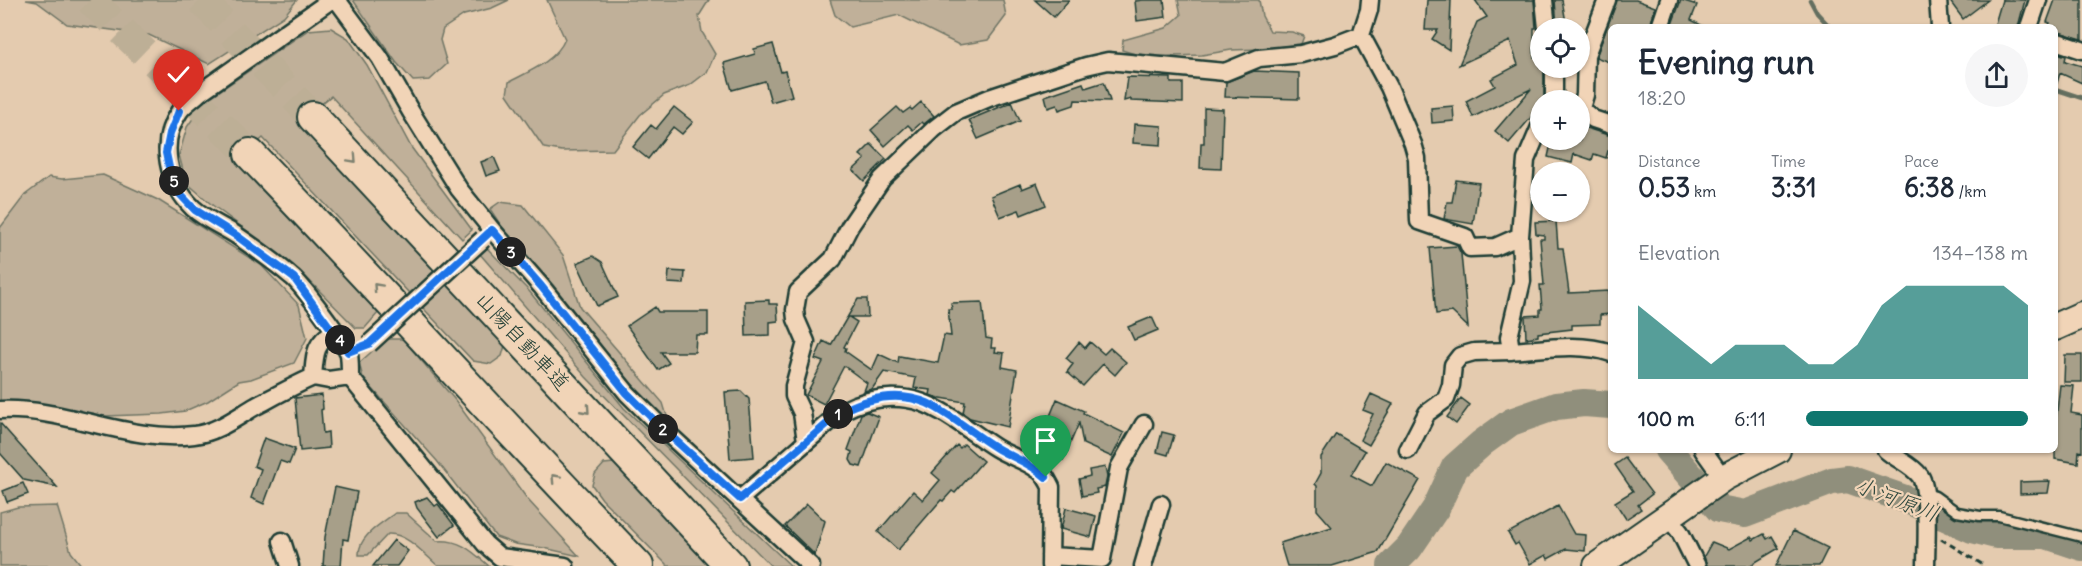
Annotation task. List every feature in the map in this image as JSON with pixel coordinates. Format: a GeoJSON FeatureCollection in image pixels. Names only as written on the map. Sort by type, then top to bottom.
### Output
{"type":"FeatureCollection","features":[{"type":"Feature","properties":{"kind":"highway","name":"山陽自動車道"},"geometry":{"type":"LineString","coordinates":[[313,117],[731,566]]}},
{"type":"Feature","properties":{"kind":"highway"},"geometry":{"type":"LineString","coordinates":[[250,154],[639,566]]}},
{"type":"Feature","properties":{"kind":"highway"},"geometry":{"type":"LineString","coordinates":[[577,502],[628,566]]}},
{"type":"Feature","properties":{"kind":"main road"},"geometry":{"type":"LineString","coordinates":[[2058,326],[2082,315]]}},
{"type":"Feature","properties":{"kind":"main road"},"geometry":{"type":"LineString","coordinates":[[1597,566],[1719,481],[1771,453]]}},
{"type":"Feature","properties":{"kind":"street"},"geometry":{"type":"LineString","coordinates":[[332,0],[199,93],[179,111],[170,133],[166,153],[178,192],[195,210],[237,236],[294,278],[348,352],[350,377],[485,544],[500,557],[565,566]]}},
{"type":"Feature","properties":{"kind":"street"},"geometry":{"type":"LineString","coordinates":[[338,0],[380,58],[487,235],[541,286],[627,393],[811,566]]}},
{"type":"Feature","properties":{"kind":"street"},"geometry":{"type":"LineString","coordinates":[[1370,0],[1361,35],[1389,87],[1413,144],[1417,158],[1419,221],[1465,237],[1470,248],[1495,247],[1520,236]]}},
{"type":"Feature","properties":{"kind":"street"},"geometry":{"type":"LineString","coordinates":[[1544,0],[1546,18]]}},
{"type":"Feature","properties":{"kind":"street"},"geometry":{"type":"LineString","coordinates":[[1585,90],[1586,55],[1607,0]]}},
{"type":"Feature","properties":{"kind":"street"},"geometry":{"type":"LineString","coordinates":[[1661,24],[1669,0]]}},
{"type":"Feature","properties":{"kind":"street"},"geometry":{"type":"LineString","coordinates":[[1938,0],[1940,24]]}},
{"type":"Feature","properties":{"kind":"street"},"geometry":{"type":"LineString","coordinates":[[2030,24],[2038,0]]}},
{"type":"Feature","properties":{"kind":"street"},"geometry":{"type":"LineString","coordinates":[[807,441],[802,413],[794,396],[794,386],[807,342],[796,319],[798,292],[833,259],[850,226],[882,178],[934,129],[956,112],[990,98],[1108,61],[1225,72],[1259,58],[1300,54],[1335,45],[1361,35]]}},
{"type":"Feature","properties":{"kind":"street"},"geometry":{"type":"LineString","coordinates":[[2058,42],[2082,50]]}},
{"type":"Feature","properties":{"kind":"street"},"geometry":{"type":"LineString","coordinates":[[1590,116],[1608,124]]}},
{"type":"Feature","properties":{"kind":"street"},"geometry":{"type":"LineString","coordinates":[[1510,351],[1509,337],[1522,281],[1520,236],[1526,160],[1530,150]]}},
{"type":"Feature","properties":{"kind":"street"},"geometry":{"type":"LineString","coordinates":[[348,352],[369,344],[487,235]]}},
{"type":"Feature","properties":{"kind":"street"},"geometry":{"type":"LineString","coordinates":[[313,377],[315,354],[321,340],[334,331]]}},
{"type":"Feature","properties":{"kind":"street"},"geometry":{"type":"LineString","coordinates":[[1408,450],[1427,413],[1446,399],[1451,385],[1453,365],[1460,356],[1474,352],[1564,348],[1608,352]]}},
{"type":"Feature","properties":{"kind":"street"},"geometry":{"type":"LineString","coordinates":[[0,410],[23,409],[50,413],[112,428],[158,435],[196,435],[218,428],[282,391],[313,377],[329,380],[350,377]]}},
{"type":"Feature","properties":{"kind":"street"},"geometry":{"type":"LineString","coordinates":[[740,499],[842,411],[861,402],[883,397],[909,399],[927,404],[998,449],[1037,469],[1046,477],[1051,487],[1050,561],[1102,559],[1119,468],[1144,424]]}},
{"type":"Feature","properties":{"kind":"street"},"geometry":{"type":"LineString","coordinates":[[1705,453],[1719,481]]}},
{"type":"Feature","properties":{"kind":"street"},"geometry":{"type":"LineString","coordinates":[[1890,453],[1910,466],[1921,478],[1926,496],[1926,566]]}},
{"type":"Feature","properties":{"kind":"street"},"geometry":{"type":"LineString","coordinates":[[1143,566],[1161,504]]}},
{"type":"Feature","properties":{"kind":"street"},"geometry":{"type":"LineString","coordinates":[[1674,511],[1680,531],[1697,566]]}},
{"type":"Feature","properties":{"kind":"street"},"geometry":{"type":"LineString","coordinates":[[282,541],[290,566]]}},
{"type":"Feature","properties":{"kind":"lane"},"geometry":{"type":"LineString","coordinates":[[1926,496],[1935,496],[1957,512],[1980,516],[1999,516],[2082,537]]}},
{"type":"Feature","properties":{"kind":"path"},"geometry":{"type":"LineString","coordinates":[[1925,529],[1985,566]]}},
{"type":"Feature","properties":{"kind":"shaded area"},"geometry":{"type":"Polygon","coordinates":[[[26,0],[297,0],[284,16],[209,64],[149,35],[67,24],[37,2],[26,0]]]}},
{"type":"Feature","properties":{"kind":"shaded area"},"geometry":{"type":"Polygon","coordinates":[[[353,0],[509,0],[492,8],[464,15],[443,29],[440,40],[447,64],[430,80],[413,81],[396,62],[353,0]]]}},
{"type":"Feature","properties":{"kind":"shaded area"},"geometry":{"type":"Polygon","coordinates":[[[547,0],[709,0],[699,16],[702,32],[715,54],[707,72],[690,85],[664,95],[640,115],[613,150],[562,151],[544,148],[507,94],[509,82],[549,59],[561,47],[565,39],[547,0]]]}},
{"type":"Feature","properties":{"kind":"shaded area"},"geometry":{"type":"Polygon","coordinates":[[[830,0],[1003,0],[1006,16],[988,40],[959,45],[899,15],[850,27],[835,15],[830,0]]]}},
{"type":"Feature","properties":{"kind":"shaded area"},"geometry":{"type":"Polygon","coordinates":[[[1178,0],[1259,0],[1262,16],[1270,31],[1292,32],[1304,36],[1301,44],[1202,55],[1144,57],[1122,50],[1123,40],[1166,28],[1181,15],[1178,0]]]}},
{"type":"Feature","properties":{"kind":"shaded area"},"geometry":{"type":"Polygon","coordinates":[[[331,28],[348,38],[367,65],[411,147],[472,230],[462,239],[331,96],[307,116],[506,342],[502,356],[491,364],[473,361],[263,138],[238,160],[378,313],[365,328],[356,328],[299,270],[211,204],[186,182],[179,155],[187,127],[205,101],[308,30],[331,28]]]}},
{"type":"Feature","properties":{"kind":"shaded area"},"geometry":{"type":"Polygon","coordinates":[[[103,175],[158,200],[261,265],[299,305],[307,338],[294,363],[251,379],[239,381],[208,401],[185,411],[105,416],[0,403],[0,228],[25,195],[49,177],[62,179],[103,175]]]}},
{"type":"Feature","properties":{"kind":"shaded area"},"geometry":{"type":"Polygon","coordinates":[[[500,202],[523,205],[563,255],[580,307],[663,403],[670,426],[625,376],[553,285],[512,242],[490,209],[500,202]]]}},
{"type":"Feature","properties":{"kind":"shaded area"},"geometry":{"type":"Polygon","coordinates":[[[487,248],[529,291],[624,408],[791,566],[771,566],[586,377],[480,254],[487,248]]]}},
{"type":"Feature","properties":{"kind":"shaded area"},"geometry":{"type":"Polygon","coordinates":[[[386,339],[403,339],[455,400],[528,500],[579,556],[515,544],[496,537],[437,461],[363,378],[359,363],[386,339]]]}},
{"type":"Feature","properties":{"kind":"shaded area"},"geometry":{"type":"Polygon","coordinates":[[[614,463],[629,473],[717,566],[668,566],[602,499],[592,485],[595,474],[604,464],[614,463]]]}},
{"type":"Feature","properties":{"kind":"shaded area"},"geometry":{"type":"Polygon","coordinates":[[[57,506],[71,552],[82,566],[0,566],[0,512],[18,507],[57,506]]]}},
{"type":"Feature","properties":{"kind":"shaded area"},"geometry":{"type":"Polygon","coordinates":[[[395,513],[406,513],[437,541],[459,544],[489,566],[438,566],[402,537],[388,534],[368,555],[359,555],[362,542],[367,536],[395,513]]]}},
{"type":"Feature","properties":{"kind":"building"},"geometry":{"type":"Polygon","coordinates":[[[1035,0],[1069,0],[1054,17],[1035,0]]]}},
{"type":"Feature","properties":{"kind":"building"},"geometry":{"type":"Polygon","coordinates":[[[1164,0],[1166,17],[1137,21],[1135,1],[1164,0]]]}},
{"type":"Feature","properties":{"kind":"building"},"geometry":{"type":"Polygon","coordinates":[[[1427,0],[1451,0],[1449,50],[1432,39],[1438,30],[1425,30],[1427,0]]]}},
{"type":"Feature","properties":{"kind":"building"},"geometry":{"type":"Polygon","coordinates":[[[1475,0],[1534,0],[1535,18],[1530,18],[1530,78],[1544,78],[1544,90],[1531,89],[1473,117],[1466,101],[1495,86],[1491,79],[1518,65],[1510,41],[1459,65],[1477,22],[1487,17],[1475,0]]]}},
{"type":"Feature","properties":{"kind":"building"},"geometry":{"type":"Polygon","coordinates":[[[1555,0],[1562,0],[1565,18],[1556,18],[1555,0]]]}},
{"type":"Feature","properties":{"kind":"building"},"geometry":{"type":"Polygon","coordinates":[[[1617,0],[1636,0],[1655,7],[1651,24],[1608,24],[1617,0]]]}},
{"type":"Feature","properties":{"kind":"building"},"geometry":{"type":"Polygon","coordinates":[[[1681,0],[1697,5],[1691,20],[1699,24],[1672,24],[1681,0]]]}},
{"type":"Feature","properties":{"kind":"building"},"geometry":{"type":"Polygon","coordinates":[[[1949,0],[1988,0],[1963,19],[1949,0]]]}},
{"type":"Feature","properties":{"kind":"building"},"geometry":{"type":"Polygon","coordinates":[[[2002,0],[2025,0],[2019,24],[1995,24],[2002,0]]]}},
{"type":"Feature","properties":{"kind":"building"},"geometry":{"type":"Polygon","coordinates":[[[2055,0],[2082,0],[2082,39],[2058,32],[2058,24],[2047,22],[2055,0]]]}},
{"type":"Feature","properties":{"kind":"building"},"geometry":{"type":"Polygon","coordinates":[[[1608,24],[1608,62],[1596,57],[1608,24]]]}},
{"type":"Feature","properties":{"kind":"building"},"geometry":{"type":"Polygon","coordinates":[[[773,44],[781,72],[785,71],[792,96],[771,102],[765,81],[732,90],[724,63],[755,54],[754,49],[773,44]]]}},
{"type":"Feature","properties":{"kind":"building"},"geometry":{"type":"Polygon","coordinates":[[[2058,53],[2066,56],[2065,61],[2082,66],[2082,83],[2060,73],[2058,80],[2058,53]]]}},
{"type":"Feature","properties":{"kind":"building"},"geometry":{"type":"Polygon","coordinates":[[[1254,71],[1299,73],[1299,99],[1225,97],[1226,82],[1254,71]]]}},
{"type":"Feature","properties":{"kind":"building"},"geometry":{"type":"Polygon","coordinates":[[[1127,77],[1171,78],[1171,83],[1183,83],[1183,103],[1131,101],[1131,99],[1124,101],[1127,77]]]}},
{"type":"Feature","properties":{"kind":"building"},"geometry":{"type":"Polygon","coordinates":[[[1104,82],[1110,101],[1075,100],[1074,105],[1059,110],[1057,105],[1048,108],[1045,96],[1083,83],[1085,88],[1104,82]]]}},
{"type":"Feature","properties":{"kind":"building"},"geometry":{"type":"Polygon","coordinates":[[[1530,90],[1530,118],[1509,143],[1495,131],[1530,90]]]}},
{"type":"Feature","properties":{"kind":"building"},"geometry":{"type":"Polygon","coordinates":[[[921,102],[934,116],[913,130],[908,125],[885,146],[871,130],[897,107],[903,113],[910,108],[912,110],[921,102]]]}},
{"type":"Feature","properties":{"kind":"building"},"geometry":{"type":"Polygon","coordinates":[[[1012,102],[1020,121],[978,139],[969,120],[1012,102]]]}},
{"type":"Feature","properties":{"kind":"building"},"geometry":{"type":"Polygon","coordinates":[[[1453,106],[1454,121],[1432,123],[1431,108],[1453,106]]]}},
{"type":"Feature","properties":{"kind":"building"},"geometry":{"type":"Polygon","coordinates":[[[674,107],[693,122],[682,134],[673,127],[648,159],[633,147],[651,125],[656,129],[674,107]]]}},
{"type":"Feature","properties":{"kind":"building"},"geometry":{"type":"Polygon","coordinates":[[[1204,108],[1223,109],[1221,169],[1200,168],[1201,143],[1204,143],[1204,108]]]}},
{"type":"Feature","properties":{"kind":"building"},"geometry":{"type":"Polygon","coordinates":[[[1134,124],[1162,126],[1161,145],[1133,143],[1134,124]]]}},
{"type":"Feature","properties":{"kind":"building"},"geometry":{"type":"Polygon","coordinates":[[[1590,129],[1608,135],[1606,158],[1594,154],[1592,160],[1574,154],[1572,162],[1568,162],[1548,157],[1550,150],[1590,150],[1590,129]]]}},
{"type":"Feature","properties":{"kind":"building"},"geometry":{"type":"Polygon","coordinates":[[[871,144],[886,159],[864,181],[853,170],[865,159],[860,155],[871,144]]]}},
{"type":"Feature","properties":{"kind":"building"},"geometry":{"type":"Polygon","coordinates":[[[494,157],[500,171],[486,176],[481,162],[494,157]]]}},
{"type":"Feature","properties":{"kind":"building"},"geometry":{"type":"Polygon","coordinates":[[[1456,180],[1479,183],[1473,224],[1444,219],[1447,202],[1452,202],[1456,180]]]}},
{"type":"Feature","properties":{"kind":"building"},"geometry":{"type":"Polygon","coordinates":[[[1037,183],[1046,205],[1021,215],[1019,210],[1000,217],[991,196],[1020,184],[1022,189],[1037,183]]]}},
{"type":"Feature","properties":{"kind":"building"},"geometry":{"type":"Polygon","coordinates":[[[1535,222],[1556,222],[1558,248],[1563,248],[1569,293],[1608,291],[1608,314],[1600,315],[1600,324],[1572,325],[1572,329],[1538,333],[1538,336],[1526,338],[1525,316],[1540,315],[1540,309],[1542,309],[1540,285],[1544,285],[1540,239],[1544,239],[1544,235],[1536,234],[1535,222]]]}},
{"type":"Feature","properties":{"kind":"building"},"geometry":{"type":"Polygon","coordinates":[[[1457,246],[1461,254],[1468,327],[1452,312],[1436,314],[1430,248],[1457,246]]]}},
{"type":"Feature","properties":{"kind":"building"},"geometry":{"type":"Polygon","coordinates":[[[593,256],[602,262],[618,297],[597,306],[577,263],[593,256]]]}},
{"type":"Feature","properties":{"kind":"building"},"geometry":{"type":"Polygon","coordinates":[[[669,271],[685,272],[684,284],[668,283],[669,271]]]}},
{"type":"Feature","properties":{"kind":"building"},"geometry":{"type":"Polygon","coordinates":[[[858,299],[867,299],[868,317],[849,317],[857,322],[844,347],[845,351],[872,370],[879,354],[898,363],[899,356],[938,363],[944,335],[951,336],[948,309],[952,309],[951,303],[982,302],[986,338],[992,339],[991,348],[996,348],[995,352],[1004,353],[1002,367],[1017,370],[1008,427],[970,418],[963,413],[965,402],[935,397],[930,395],[931,390],[914,388],[916,378],[884,372],[872,389],[864,391],[867,383],[844,366],[824,404],[806,395],[823,362],[815,359],[823,341],[831,345],[858,299]]]}},
{"type":"Feature","properties":{"kind":"building"},"geometry":{"type":"Polygon","coordinates":[[[769,300],[769,304],[777,304],[778,321],[770,322],[770,335],[746,336],[745,301],[769,300]]]}},
{"type":"Feature","properties":{"kind":"building"},"geometry":{"type":"Polygon","coordinates":[[[655,307],[658,312],[708,312],[708,335],[696,335],[695,352],[661,352],[669,363],[658,370],[627,326],[655,307]]]}},
{"type":"Feature","properties":{"kind":"building"},"geometry":{"type":"Polygon","coordinates":[[[1152,317],[1158,330],[1134,340],[1128,327],[1152,317]]]}},
{"type":"Feature","properties":{"kind":"building"},"geometry":{"type":"Polygon","coordinates":[[[1079,342],[1085,348],[1090,342],[1104,354],[1110,348],[1126,362],[1115,375],[1103,364],[1083,386],[1067,372],[1073,364],[1066,358],[1079,342]]]}},
{"type":"Feature","properties":{"kind":"building"},"geometry":{"type":"Polygon","coordinates":[[[2065,355],[2082,355],[2082,382],[2064,382],[2065,355]]]}},
{"type":"Feature","properties":{"kind":"building"},"geometry":{"type":"Polygon","coordinates":[[[2060,385],[2074,386],[2071,413],[2082,415],[2082,452],[2079,451],[2078,463],[2055,459],[2055,453],[2058,453],[2060,385]]]}},
{"type":"Feature","properties":{"kind":"building"},"geometry":{"type":"Polygon","coordinates":[[[741,391],[749,399],[754,457],[730,459],[725,392],[741,391]]]}},
{"type":"Feature","properties":{"kind":"building"},"geometry":{"type":"Polygon","coordinates":[[[1371,394],[1393,404],[1369,445],[1360,440],[1373,414],[1363,410],[1371,394]]]}},
{"type":"Feature","properties":{"kind":"building"},"geometry":{"type":"Polygon","coordinates":[[[322,395],[323,433],[328,432],[329,448],[300,451],[295,398],[322,395]]]}},
{"type":"Feature","properties":{"kind":"building"},"geometry":{"type":"Polygon","coordinates":[[[1461,398],[1470,405],[1456,424],[1447,417],[1461,398]]]}},
{"type":"Feature","properties":{"kind":"building"},"geometry":{"type":"Polygon","coordinates":[[[1057,399],[1124,433],[1112,457],[1083,444],[1079,423],[1063,460],[1042,451],[1054,424],[1048,421],[1057,399]]]}},
{"type":"Feature","properties":{"kind":"building"},"geometry":{"type":"Polygon","coordinates":[[[867,412],[879,417],[861,467],[853,465],[850,460],[852,452],[848,450],[861,414],[867,412]]]}},
{"type":"Feature","properties":{"kind":"building"},"geometry":{"type":"Polygon","coordinates":[[[0,423],[57,487],[24,480],[0,453],[0,423]]]}},
{"type":"Feature","properties":{"kind":"building"},"geometry":{"type":"Polygon","coordinates":[[[1162,432],[1174,435],[1168,455],[1157,452],[1162,432]]]}},
{"type":"Feature","properties":{"kind":"building"},"geometry":{"type":"Polygon","coordinates":[[[1336,434],[1365,451],[1351,475],[1372,486],[1386,462],[1420,480],[1378,552],[1332,566],[1287,566],[1280,543],[1332,527],[1317,510],[1317,486],[1315,484],[1321,473],[1321,457],[1336,434]]]}},
{"type":"Feature","properties":{"kind":"building"},"geometry":{"type":"Polygon","coordinates":[[[264,438],[295,449],[289,464],[280,461],[264,504],[251,498],[261,469],[254,466],[264,438]]]}},
{"type":"Feature","properties":{"kind":"building"},"geometry":{"type":"Polygon","coordinates":[[[964,444],[983,461],[955,493],[952,491],[943,501],[941,500],[898,550],[878,532],[913,491],[923,500],[940,480],[932,473],[957,445],[960,448],[964,444]]]}},
{"type":"Feature","properties":{"kind":"building"},"geometry":{"type":"Polygon","coordinates":[[[1625,458],[1652,494],[1638,505],[1641,509],[1626,519],[1615,502],[1633,491],[1615,465],[1625,458]]]}},
{"type":"Feature","properties":{"kind":"building"},"geometry":{"type":"Polygon","coordinates":[[[1105,467],[1107,477],[1105,487],[1096,489],[1097,493],[1082,496],[1079,479],[1090,476],[1089,470],[1105,467]]]}},
{"type":"Feature","properties":{"kind":"building"},"geometry":{"type":"Polygon","coordinates":[[[2050,481],[2048,493],[2020,494],[2020,482],[2050,481]]]}},
{"type":"Feature","properties":{"kind":"building"},"geometry":{"type":"Polygon","coordinates":[[[23,483],[28,494],[7,502],[3,491],[23,483]]]}},
{"type":"Feature","properties":{"kind":"building"},"geometry":{"type":"Polygon","coordinates":[[[335,487],[357,492],[348,540],[343,539],[341,566],[323,566],[325,537],[335,487]]]}},
{"type":"Feature","properties":{"kind":"building"},"geometry":{"type":"Polygon","coordinates":[[[427,497],[435,506],[438,504],[454,525],[439,537],[415,502],[427,497]]]}},
{"type":"Feature","properties":{"kind":"building"},"geometry":{"type":"Polygon","coordinates":[[[807,504],[825,521],[815,555],[785,526],[807,504]]]}},
{"type":"Feature","properties":{"kind":"building"},"geometry":{"type":"Polygon","coordinates":[[[1558,506],[1574,534],[1586,535],[1585,551],[1566,549],[1548,559],[1546,555],[1530,564],[1518,543],[1515,545],[1508,533],[1558,506]]]}},
{"type":"Feature","properties":{"kind":"building"},"geometry":{"type":"Polygon","coordinates":[[[1066,508],[1096,516],[1091,537],[1061,529],[1066,508]]]}},
{"type":"Feature","properties":{"kind":"building"},"geometry":{"type":"Polygon","coordinates":[[[1793,531],[1828,548],[1819,566],[1776,566],[1793,531]]]}},
{"type":"Feature","properties":{"kind":"building"},"geometry":{"type":"Polygon","coordinates":[[[1764,534],[1767,539],[1772,536],[1779,548],[1749,566],[1707,566],[1704,556],[1712,542],[1729,549],[1751,537],[1753,540],[1764,534]]]}},
{"type":"Feature","properties":{"kind":"building"},"geometry":{"type":"Polygon","coordinates":[[[394,540],[408,551],[397,566],[373,566],[394,540]]]}},
{"type":"Feature","properties":{"kind":"waterway"},"geometry":{"type":"LineString","coordinates":[[1810,0],[1817,13],[1827,24]]}},
{"type":"Feature","properties":{"kind":"waterway"},"geometry":{"type":"LineString","coordinates":[[2058,90],[2082,98]]}},
{"type":"Feature","properties":{"kind":"waterway","name":"小河原川"},"geometry":{"type":"LineString","coordinates":[[1391,566],[1409,548],[1436,508],[1455,467],[1482,443],[1511,422],[1556,406],[1584,403],[1608,405]]}},
{"type":"Feature","properties":{"kind":"waterway","name":"小河原川"},"geometry":{"type":"LineString","coordinates":[[1671,453],[1719,509],[1745,514],[1832,481],[1848,479],[1905,499],[1972,529],[1996,535],[2046,535],[2082,547]]}},
{"type":"Feature","properties":{"kind":"tunnel"},"geometry":{"type":"LineString","coordinates":[[90,0],[250,154]]}},
{"type":"Feature","properties":{"kind":"tunnel"},"geometry":{"type":"LineString","coordinates":[[201,0],[313,117]]}},
{"type":"Feature","properties":{"kind":"route"},"geometry":{"type":"LineString","coordinates":[[179,111],[170,133],[166,153],[178,192],[195,210],[237,236],[294,278],[348,352],[369,344],[492,230],[541,286],[627,393],[740,499],[842,411],[861,402],[883,397],[909,399],[927,404],[998,449],[1037,469],[1046,477]]}}]}
